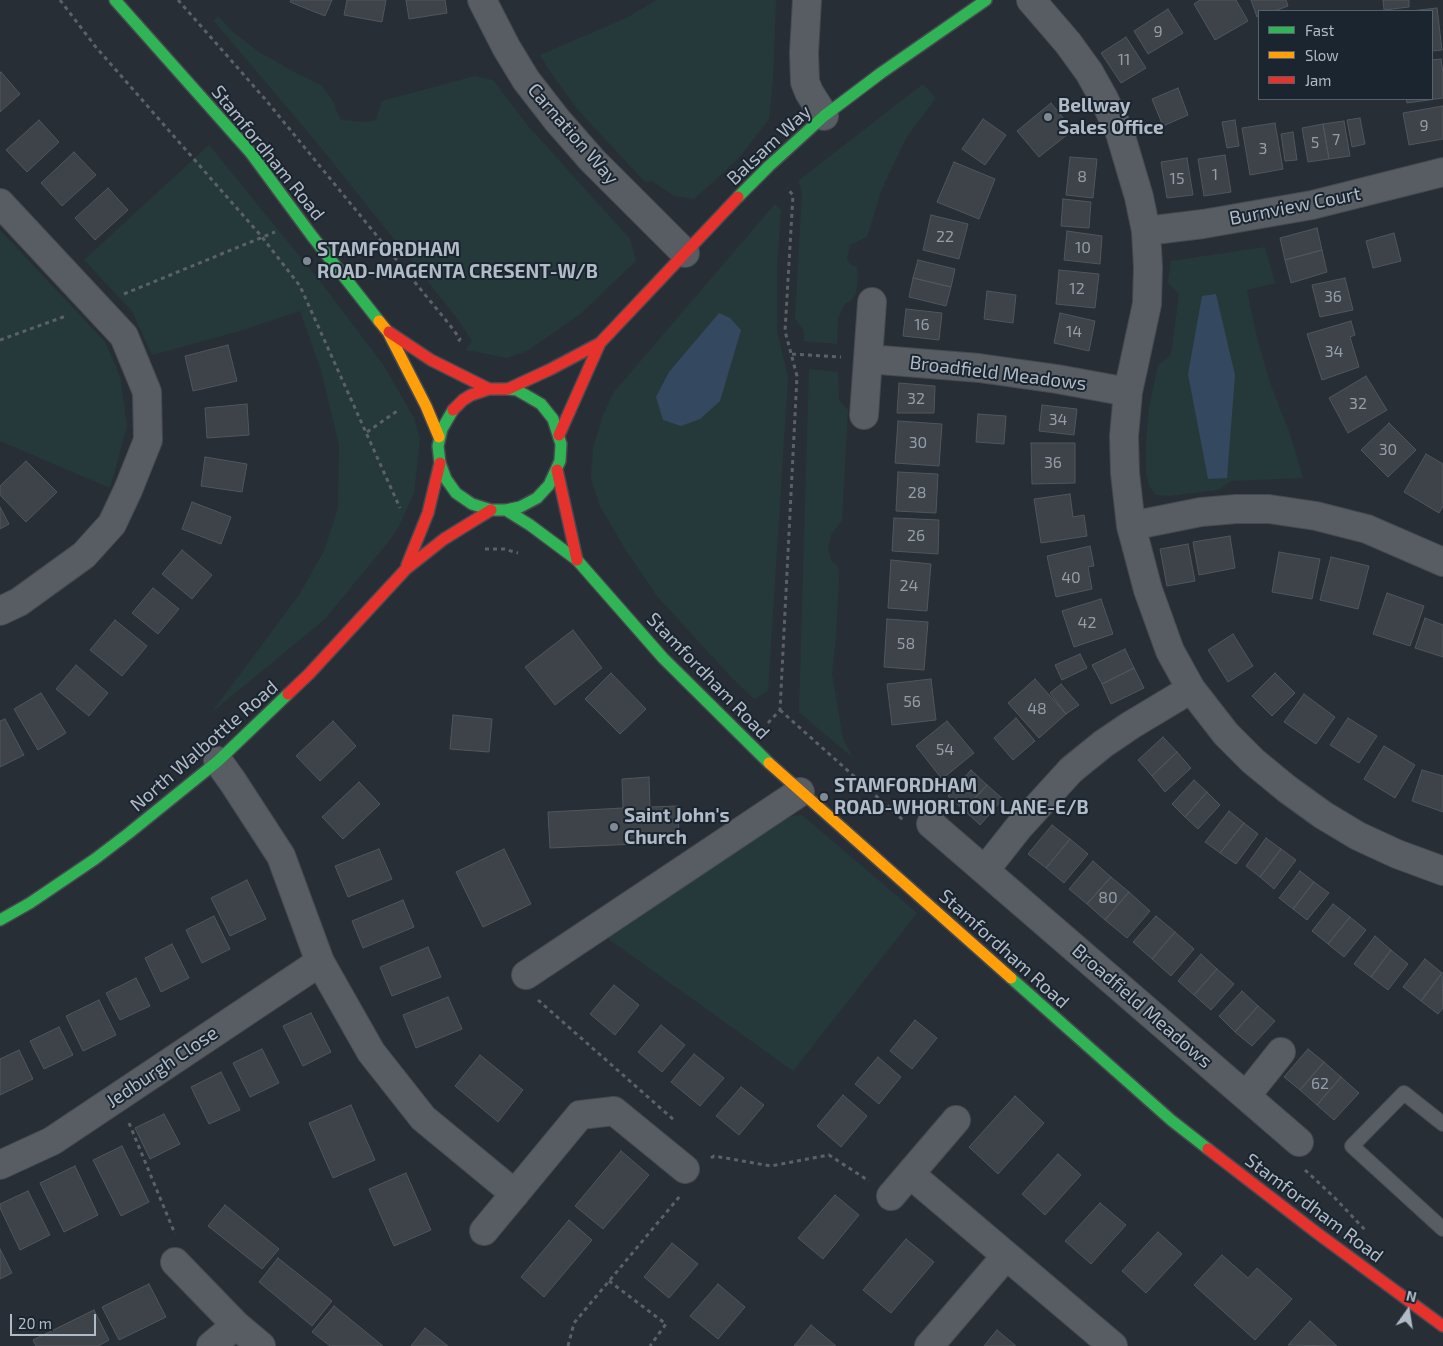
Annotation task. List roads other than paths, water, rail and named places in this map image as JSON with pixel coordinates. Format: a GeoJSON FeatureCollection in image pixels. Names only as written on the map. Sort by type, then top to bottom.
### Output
{"type":"FeatureCollection","features":[{"type":"Feature","properties":{"kind":"main road","name":"Stamfordham Road"},"geometry":{"type":"LineString","coordinates":[[115,0],[250,152],[301,222],[388,332],[439,437]]}},
{"type":"Feature","properties":{"kind":"main road","name":"Balsam Way"},"geometry":{"type":"LineString","coordinates":[[559,435],[600,343],[769,166],[824,116],[881,73],[986,0]]}},
{"type":"Feature","properties":{"kind":"main road","name":"Stamfordham Road"},"geometry":{"type":"LineString","coordinates":[[388,332],[432,360],[489,389]]}},
{"type":"Feature","properties":{"kind":"main road","name":"Balsam Way"},"geometry":{"type":"LineString","coordinates":[[508,389],[600,343]]}},
{"type":"Feature","properties":{"kind":"main road"},"geometry":{"type":"LineString","coordinates":[[489,389],[508,389],[526,394],[541,404],[553,419],[559,435],[561,453],[557,470],[549,485],[537,498],[520,507],[506,510],[491,510],[472,504],[456,493],[446,479],[440,463],[439,437],[445,421],[456,406],[471,395],[489,389]]}},
{"type":"Feature","properties":{"kind":"main road","name":"North Walbottle Road"},"geometry":{"type":"LineString","coordinates":[[406,569],[428,513],[440,463]]}},
{"type":"Feature","properties":{"kind":"main road","name":"Stamfordham Road"},"geometry":{"type":"LineString","coordinates":[[557,470],[577,560]]}},
{"type":"Feature","properties":{"kind":"main road","name":"North Walbottle Road"},"geometry":{"type":"LineString","coordinates":[[0,920],[30,903],[95,859],[129,834],[218,761],[309,674],[406,569],[444,539],[491,510]]}},
{"type":"Feature","properties":{"kind":"main road","name":"Stamfordham Road"},"geometry":{"type":"LineString","coordinates":[[506,510],[530,525],[577,560],[663,658],[748,743],[800,792],[1171,1120],[1309,1227],[1443,1326]]}},
{"type":"Feature","properties":{"kind":"street","name":"Carnation Way"},"geometry":{"type":"LineString","coordinates":[[482,0],[506,47],[526,80],[557,120],[592,160],[684,253]]}},
{"type":"Feature","properties":{"kind":"street"},"geometry":{"type":"LineString","coordinates":[[807,0],[804,70],[809,92],[824,116]]}},
{"type":"Feature","properties":{"kind":"street"},"geometry":{"type":"LineString","coordinates":[[1031,0],[1068,43],[1089,72],[1103,97],[1120,133],[1146,231],[1148,267],[1147,304],[1128,392],[1124,436],[1125,473],[1131,526],[1148,590],[1170,651],[1191,689],[1226,734],[1253,761],[1287,789],[1323,815],[1358,836],[1397,854],[1443,871]]}},
{"type":"Feature","properties":{"kind":"street","name":"Burnview Court"},"geometry":{"type":"LineString","coordinates":[[1146,231],[1212,223],[1312,206],[1443,172]]}},
{"type":"Feature","properties":{"kind":"street"},"geometry":{"type":"LineString","coordinates":[[0,204],[124,336],[146,392],[148,440],[112,524],[84,555],[19,602],[0,611]]}},
{"type":"Feature","properties":{"kind":"street"},"geometry":{"type":"LineString","coordinates":[[864,415],[872,302]]}},
{"type":"Feature","properties":{"kind":"street","name":"Broadfield Meadows"},"geometry":{"type":"LineString","coordinates":[[868,359],[979,368],[1057,379],[1128,392]]}},
{"type":"Feature","properties":{"kind":"street"},"geometry":{"type":"LineString","coordinates":[[1131,526],[1201,512],[1269,509],[1316,516],[1368,529],[1443,562]]}},
{"type":"Feature","properties":{"kind":"street"},"geometry":{"type":"LineString","coordinates":[[985,870],[1019,827],[1071,770],[1131,724],[1191,689]]}},
{"type":"Feature","properties":{"kind":"street"},"geometry":{"type":"LineString","coordinates":[[218,761],[281,856],[320,962],[371,1052],[423,1118],[515,1194]]}},
{"type":"Feature","properties":{"kind":"street"},"geometry":{"type":"LineString","coordinates":[[526,975],[800,792]]}},
{"type":"Feature","properties":{"kind":"street","name":"Broadfield Meadows"},"geometry":{"type":"LineString","coordinates":[[932,824],[1299,1142]]}},
{"type":"Feature","properties":{"kind":"street","name":"Jedburgh Close"},"geometry":{"type":"LineString","coordinates":[[0,1165],[52,1141],[320,962]]}},
{"type":"Feature","properties":{"kind":"street"},"geometry":{"type":"LineString","coordinates":[[1246,1096],[1281,1052]]}},
{"type":"Feature","properties":{"kind":"street"},"geometry":{"type":"LineString","coordinates":[[484,1231],[580,1115],[614,1111],[692,1175]]}},
{"type":"Feature","properties":{"kind":"street"},"geometry":{"type":"LineString","coordinates":[[892,1196],[956,1120]]}},
{"type":"Feature","properties":{"kind":"street"},"geometry":{"type":"LineString","coordinates":[[910,1174],[1113,1346]]}},
{"type":"Feature","properties":{"kind":"street"},"geometry":{"type":"LineString","coordinates":[[929,1346],[1006,1256]]}},
{"type":"Feature","properties":{"kind":"street"},"geometry":{"type":"LineString","coordinates":[[175,1262],[236,1325],[262,1346]]}},
{"type":"Feature","properties":{"kind":"street"},"geometry":{"type":"LineString","coordinates":[[212,1346],[236,1325]]}},
{"type":"Feature","properties":{"kind":"lane"},"geometry":{"type":"LineString","coordinates":[[1443,1124],[1404,1093],[1352,1146],[1443,1229]]}},
{"type":"Feature","properties":{"kind":"water"},"geometry":{"type":"Polygon","coordinates":[[[1216,294],[1235,375],[1227,478],[1208,479],[1188,374],[1202,296],[1216,294]]]}},
{"type":"Feature","properties":{"kind":"water"},"geometry":{"type":"Polygon","coordinates":[[[719,313],[730,318],[741,330],[720,401],[700,419],[681,426],[663,420],[656,397],[669,372],[719,313]]]}},
{"type":"Feature","properties":{"kind":"place","name":"Bellway Sales Office"},"geometry":{"type":"Point","coordinates":[1048,117]}},
{"type":"Feature","properties":{"kind":"place","name":"STAMFORDHAM ROAD-MAGENTA CRESENT-W/B"},"geometry":{"type":"Point","coordinates":[307,261]}},
{"type":"Feature","properties":{"kind":"place","name":"STAMFORDHAM ROAD-WHORLTON LANE-E/B"},"geometry":{"type":"Point","coordinates":[824,797]}},
{"type":"Feature","properties":{"kind":"place","name":"Saint John's Church"},"geometry":{"type":"Point","coordinates":[614,827]}}]}
